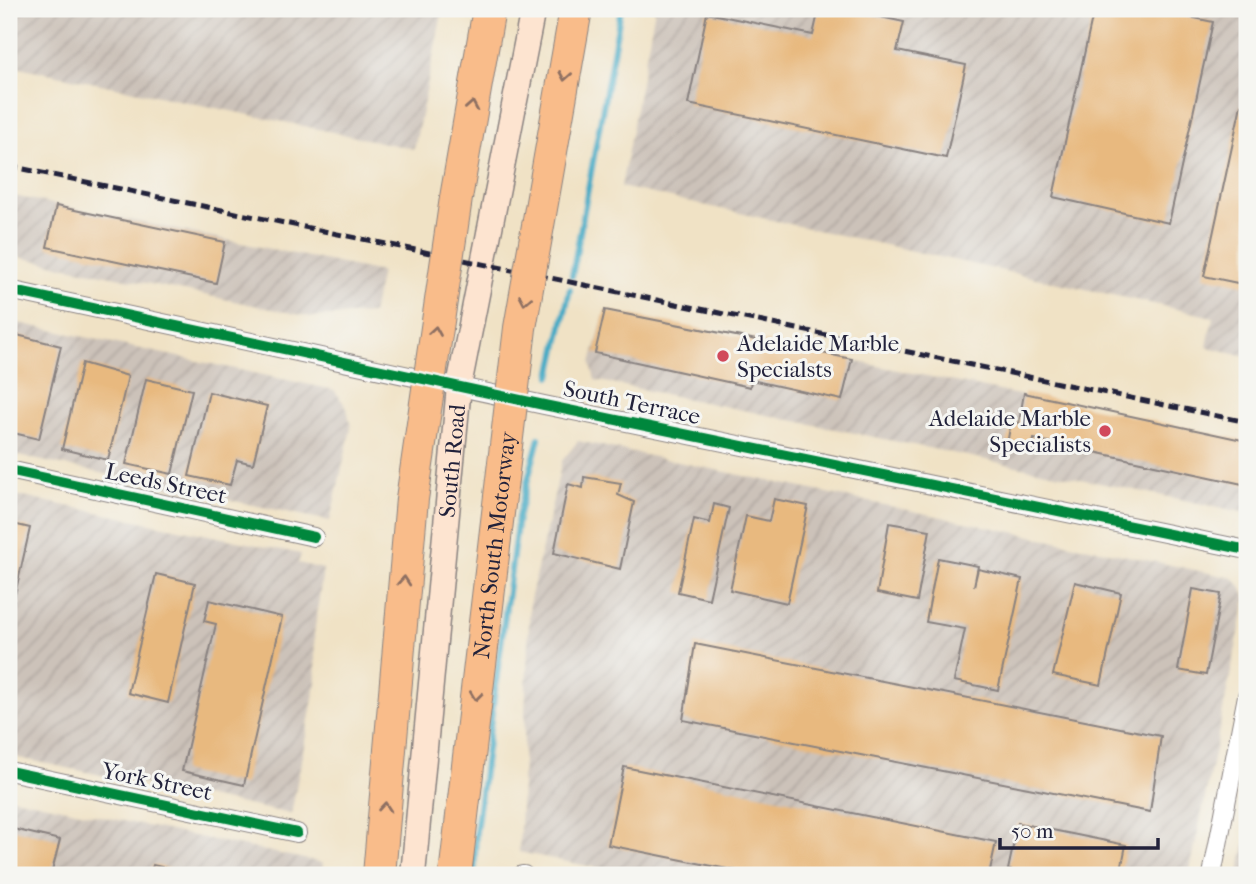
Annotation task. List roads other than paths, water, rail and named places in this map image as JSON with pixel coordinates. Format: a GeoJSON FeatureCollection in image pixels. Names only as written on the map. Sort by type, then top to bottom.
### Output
{"type":"FeatureCollection","features":[{"type":"Feature","properties":{"kind":"highway"},"geometry":{"type":"LineString","coordinates":[[379,875],[412,499],[456,198],[489,9]]}},
{"type":"Feature","properties":{"kind":"highway","name":"North South Motorway"},"geometry":{"type":"LineString","coordinates":[[455,875],[520,328],[576,9]]}},
{"type":"Feature","properties":{"kind":"main road","name":"South Road"},"geometry":{"type":"LineString","coordinates":[[413,875],[459,386],[533,9]]}},
{"type":"Feature","properties":{"kind":"street","name":"South Terrace"},"geometry":{"type":"LineString","coordinates":[[9,290],[1247,550]]}},
{"type":"Feature","properties":{"kind":"street","name":"Leeds Street"},"geometry":{"type":"LineString","coordinates":[[9,470],[314,537]]}},
{"type":"Feature","properties":{"kind":"street"},"geometry":{"type":"LineString","coordinates":[[1212,875],[1247,696]]}},
{"type":"Feature","properties":{"kind":"street","name":"York Street"},"geometry":{"type":"LineString","coordinates":[[9,771],[297,833]]}},
{"type":"Feature","properties":{"kind":"waterway"},"geometry":{"type":"LineString","coordinates":[[572,276],[621,9]]}},
{"type":"Feature","properties":{"kind":"waterway"},"geometry":{"type":"LineString","coordinates":[[551,376],[570,289]]}},
{"type":"Feature","properties":{"kind":"waterway"},"geometry":{"type":"LineString","coordinates":[[474,875],[476,831],[518,517],[539,438]]}},
{"type":"Feature","properties":{"kind":"railway"},"geometry":{"type":"LineString","coordinates":[[9,166],[1247,422]]}},
{"type":"Feature","properties":{"kind":"place","name":"Adelaide Marble Specialsts"},"geometry":{"type":"Point","coordinates":[723,356]}},
{"type":"Feature","properties":{"kind":"place","name":"Adelaide Marble Specialists"},"geometry":{"type":"Point","coordinates":[1105,431]}}]}
